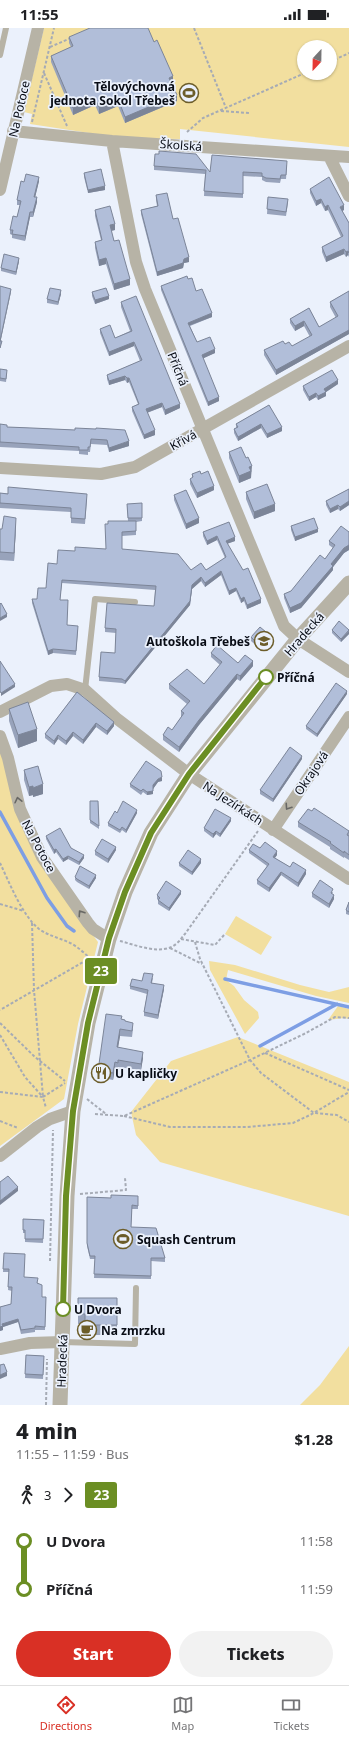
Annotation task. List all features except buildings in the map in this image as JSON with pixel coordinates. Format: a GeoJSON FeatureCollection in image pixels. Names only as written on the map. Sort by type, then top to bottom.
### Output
{"type":"FeatureCollection","features":[{"type":"Feature","properties":{"kind":"street","name":"Na Potoce"},"geometry":{"type":"LineString","coordinates":[[0,190],[38,28]]}},
{"type":"Feature","properties":{"kind":"street","name":"Školská"},"geometry":{"type":"LineString","coordinates":[[13,131],[112,141],[349,157]]}},
{"type":"Feature","properties":{"kind":"street","name":"Příčná"},"geometry":{"type":"LineString","coordinates":[[112,141],[136,262],[284,626],[298,639],[349,672]]}},
{"type":"Feature","properties":{"kind":"street"},"geometry":{"type":"LineString","coordinates":[[329,156],[349,196]]}},
{"type":"Feature","properties":{"kind":"street","name":"Křivá"},"geometry":{"type":"LineString","coordinates":[[0,468],[101,474],[135,467],[349,346]]}},
{"type":"Feature","properties":{"kind":"street","name":"Hradecká"},"geometry":{"type":"LineString","coordinates":[[60,1405],[67,1193],[73,1111],[71,1085],[109,938],[125,892],[151,833],[189,774],[298,639],[349,583]]}},
{"type":"Feature","properties":{"kind":"street","name":"Na Jezírkách"},"geometry":{"type":"LineString","coordinates":[[0,712],[51,686],[67,684],[85,690],[116,718],[189,774],[349,879]]}},
{"type":"Feature","properties":{"kind":"street","name":"Okrajová"},"geometry":{"type":"LineString","coordinates":[[268,827],[349,717]]}},
{"type":"Feature","properties":{"kind":"street","name":"Na Potoce"},"geometry":{"type":"LineString","coordinates":[[0,736],[8,758],[20,809],[42,857],[88,923],[98,933],[109,938]]}},
{"type":"Feature","properties":{"kind":"street"},"geometry":{"type":"LineString","coordinates":[[0,1156],[50,1119],[73,1111]]}},
{"type":"Feature","properties":{"kind":"street"},"geometry":{"type":"LineString","coordinates":[[0,1349],[30,1343],[62,1342]]}},
{"type":"Feature","properties":{"kind":"lane"},"geometry":{"type":"LineString","coordinates":[[0,55],[6,28]]}},
{"type":"Feature","properties":{"kind":"lane"},"geometry":{"type":"LineString","coordinates":[[85,690],[95,599],[134,602]]}},
{"type":"Feature","properties":{"kind":"lane"},"geometry":{"type":"LineString","coordinates":[[62,1342],[134,1344],[136,1288]]}},
{"type":"Feature","properties":{"kind":"path"},"geometry":{"type":"LineString","coordinates":[[33,126],[32,123],[54,28]]}},
{"type":"Feature","properties":{"kind":"path"},"geometry":{"type":"LineString","coordinates":[[194,28],[226,108]]}},
{"type":"Feature","properties":{"kind":"path"},"geometry":{"type":"LineString","coordinates":[[50,47],[76,36]]}},
{"type":"Feature","properties":{"kind":"path"},"geometry":{"type":"LineString","coordinates":[[337,59],[349,53]]}},
{"type":"Feature","properties":{"kind":"path"},"geometry":{"type":"LineString","coordinates":[[44,73],[68,129]]}},
{"type":"Feature","properties":{"kind":"path"},"geometry":{"type":"LineString","coordinates":[[186,132],[203,118],[297,77]]}},
{"type":"Feature","properties":{"kind":"path"},"geometry":{"type":"LineString","coordinates":[[220,111],[249,113]]}},
{"type":"Feature","properties":{"kind":"path"},"geometry":{"type":"LineString","coordinates":[[170,948],[181,939],[268,827]]}},
{"type":"Feature","properties":{"kind":"path"},"geometry":{"type":"LineString","coordinates":[[0,864],[13,891],[32,922],[54,937],[71,943],[90,958],[0,1010]]}},
{"type":"Feature","properties":{"kind":"path"},"geometry":{"type":"LineString","coordinates":[[0,904],[25,911]]}},
{"type":"Feature","properties":{"kind":"path"},"geometry":{"type":"LineString","coordinates":[[32,922],[34,990],[39,1061],[43,1097],[53,1128],[54,1149],[50,1262]]}},
{"type":"Feature","properties":{"kind":"path"},"geometry":{"type":"LineString","coordinates":[[181,939],[215,946],[226,934]]}},
{"type":"Feature","properties":{"kind":"path"},"geometry":{"type":"LineString","coordinates":[[109,938],[156,949],[170,948],[203,964]]}},
{"type":"Feature","properties":{"kind":"path"},"geometry":{"type":"LineString","coordinates":[[195,942],[203,964],[250,1060],[262,1073],[314,1113],[337,1115],[349,1122]]}},
{"type":"Feature","properties":{"kind":"path"},"geometry":{"type":"LineString","coordinates":[[124,1116],[265,1053],[304,1034],[335,1016],[349,1018]]}},
{"type":"Feature","properties":{"kind":"path"},"geometry":{"type":"LineString","coordinates":[[0,1024],[39,1061],[107,1114]]}},
{"type":"Feature","properties":{"kind":"path"},"geometry":{"type":"LineString","coordinates":[[0,1035],[26,1077],[43,1097]]}},
{"type":"Feature","properties":{"kind":"path"},"geometry":{"type":"LineString","coordinates":[[265,1053],[349,1091]]}},
{"type":"Feature","properties":{"kind":"path"},"geometry":{"type":"LineString","coordinates":[[0,1092],[43,1097],[71,1085]]}},
{"type":"Feature","properties":{"kind":"path"},"geometry":{"type":"LineString","coordinates":[[96,1114],[124,1116],[170,1127],[247,1127],[293,1123],[314,1113],[349,1091]]}},
{"type":"Feature","properties":{"kind":"path"},"geometry":{"type":"LineString","coordinates":[[0,1121],[30,1133]]}},
{"type":"Feature","properties":{"kind":"path"},"geometry":{"type":"LineString","coordinates":[[67,1193],[79,1194],[126,1190],[125,1178]]}},
{"type":"Feature","properties":{"kind":"path"},"geometry":{"type":"LineString","coordinates":[[46,1405],[47,1359]]}},
{"type":"Feature","properties":{"kind":"shaded area","name":"Tělovýchovná jednota Sokol Třebeš"},"geometry":{"type":"Polygon","coordinates":[[[44,28],[349,28],[349,147],[180,129],[180,139],[122,138],[30,124],[32,114],[24,112],[44,28]]]}},
{"type":"Feature","properties":{"kind":"shaded area"},"geometry":{"type":"Polygon","coordinates":[[[0,750],[43,867],[98,942],[78,1024],[64,1099],[0,1146],[0,750]]]}},
{"type":"Feature","properties":{"kind":"shaded area"},"geometry":{"type":"Polygon","coordinates":[[[236,916],[272,937],[261,955],[225,934],[236,916]]]}},
{"type":"Feature","properties":{"kind":"shaded area"},"geometry":{"type":"Polygon","coordinates":[[[209,961],[235,965],[300,985],[329,992],[349,987],[349,1003],[316,996],[228,970],[226,980],[234,986],[244,1000],[258,1012],[259,1018],[245,1034],[210,970],[209,961]]]}},
{"type":"Feature","properties":{"kind":"shaded area"},"geometry":{"type":"Polygon","coordinates":[[[338,1006],[349,1009],[349,1019],[344,1018],[328,1020],[338,1006]]]}},
{"type":"Feature","properties":{"kind":"shaded area"},"geometry":{"type":"Polygon","coordinates":[[[238,1037],[349,1082],[349,1216],[160,1162],[136,1135],[131,1112],[171,1061],[238,1037]]]}},
{"type":"Feature","properties":{"kind":"shaded area"},"geometry":{"type":"Polygon","coordinates":[[[349,1346],[349,1405],[300,1405],[320,1385],[349,1346]]]}},
{"type":"Feature","properties":{"kind":"waterway"},"geometry":{"type":"LineString","coordinates":[[0,812],[47,898],[67,926],[74,931]]}},
{"type":"Feature","properties":{"kind":"waterway"},"geometry":{"type":"LineString","coordinates":[[225,979],[349,1007]]}},
{"type":"Feature","properties":{"kind":"waterway"},"geometry":{"type":"LineString","coordinates":[[260,1046],[337,1004]]}},
{"type":"Feature","properties":{"kind":"bus line","name":"23"},"geometry":{"type":"LineString","coordinates":[[63,1309],[66,1196],[73,1111],[88,1023],[109,938],[137,861],[151,833],[189,774],[266,677]]}},
{"type":"Feature","properties":{"kind":"place","name":"Tělovýchovná jednota Sokol Třebeš"},"geometry":{"type":"Point","coordinates":[189,93]}},
{"type":"Feature","properties":{"kind":"place","name":"Autoškola Třebeš"},"geometry":{"type":"Point","coordinates":[264,641]}},
{"type":"Feature","properties":{"kind":"place","name":"Příčná"},"geometry":{"type":"Point","coordinates":[266,677]}},
{"type":"Feature","properties":{"kind":"place","name":"U kapličky"},"geometry":{"type":"Point","coordinates":[101,1073]}},
{"type":"Feature","properties":{"kind":"place","name":"Squash Centrum"},"geometry":{"type":"Point","coordinates":[123,1239]}},
{"type":"Feature","properties":{"kind":"place","name":"U Dvora"},"geometry":{"type":"Point","coordinates":[63,1309]}},
{"type":"Feature","properties":{"kind":"place","name":"Na zmrzku"},"geometry":{"type":"Point","coordinates":[87,1330]}}]}
